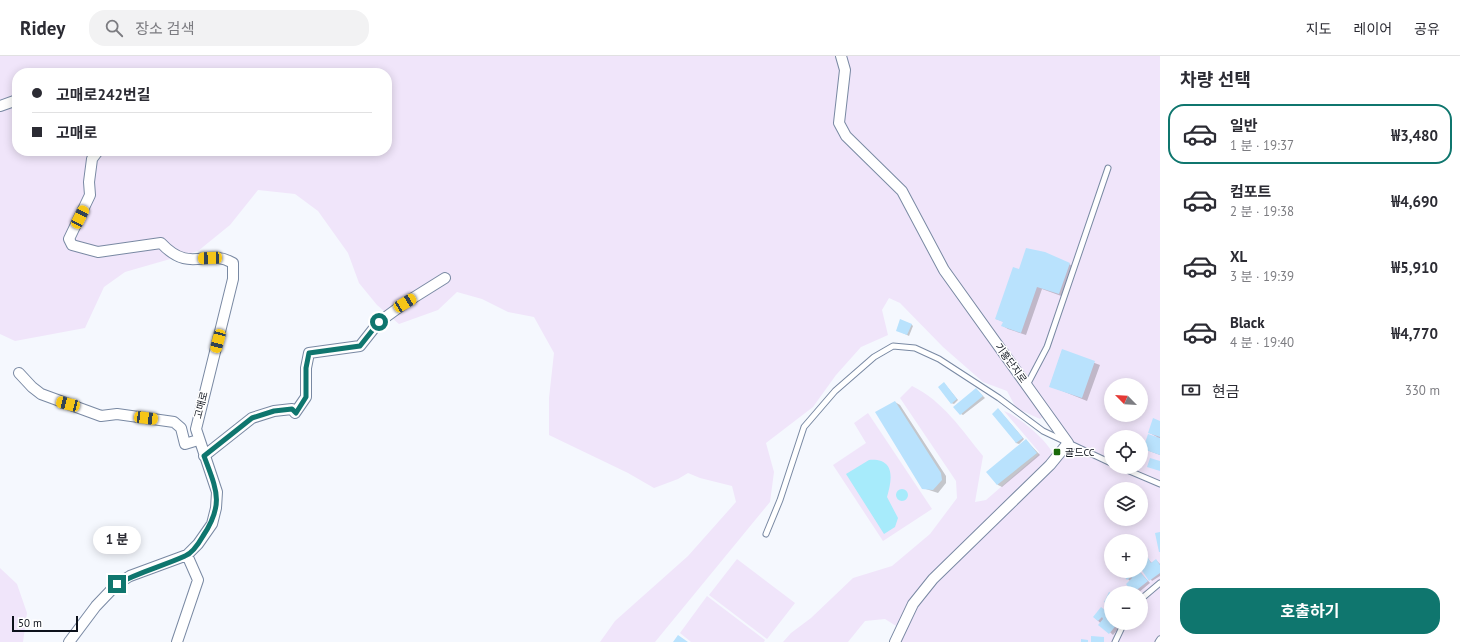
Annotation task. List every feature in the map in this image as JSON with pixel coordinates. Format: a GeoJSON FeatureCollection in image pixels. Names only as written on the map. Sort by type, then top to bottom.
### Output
{"type":"FeatureCollection","features":[{"type":"Feature","properties":{"kind":"street","name":"기흥단지로"},"geometry":{"type":"LineString","coordinates":[[841,56],[845,70],[839,123],[846,136],[902,191],[944,270],[1068,443]]}},
{"type":"Feature","properties":{"kind":"street"},"geometry":{"type":"LineString","coordinates":[[0,106],[12,102]]}},
{"type":"Feature","properties":{"kind":"street","name":"고매로"},"geometry":{"type":"LineString","coordinates":[[69,642],[96,606],[117,584],[130,576],[187,555],[198,544],[212,524],[216,508],[217,492],[198,440],[196,428],[233,285],[233,262],[223,257],[182,259],[170,252],[161,243],[98,252],[72,245],[69,239],[90,195],[89,182],[92,159],[94,156]]}},
{"type":"Feature","properties":{"kind":"street"},"geometry":{"type":"LineString","coordinates":[[204,456],[252,418],[274,411],[292,409],[296,413],[306,397],[306,368],[309,353],[360,346],[379,322],[405,303],[446,278]]}},
{"type":"Feature","properties":{"kind":"street"},"geometry":{"type":"LineString","coordinates":[[19,373],[41,394],[59,402],[101,416],[117,414],[174,422],[181,428],[186,444],[198,440]]}},
{"type":"Feature","properties":{"kind":"street"},"geometry":{"type":"LineString","coordinates":[[894,642],[914,604],[933,579],[1050,465],[1068,443]]}},
{"type":"Feature","properties":{"kind":"street"},"geometry":{"type":"LineString","coordinates":[[177,642],[198,580],[187,555]]}},
{"type":"Feature","properties":{"kind":"lane"},"geometry":{"type":"LineString","coordinates":[[1027,385],[1047,347],[1108,168]]}},
{"type":"Feature","properties":{"kind":"lane"},"geometry":{"type":"LineString","coordinates":[[766,534],[804,427],[835,391],[874,357],[893,346],[916,348],[939,359],[999,398],[1043,430],[1104,460]]}},
{"type":"Feature","properties":{"kind":"lane"},"geometry":{"type":"LineString","coordinates":[[1136,474],[1160,484]]}},
{"type":"Feature","properties":{"kind":"lane"},"geometry":{"type":"LineString","coordinates":[[1148,594],[1160,583]]}},
{"type":"Feature","properties":{"kind":"lane"},"geometry":{"type":"LineString","coordinates":[[1115,642],[1121,630]]}},
{"type":"Feature","properties":{"kind":"shaded area"},"geometry":{"type":"Polygon","coordinates":[[[0,56],[1160,56],[1160,642],[895,642],[901,629],[885,619],[865,621],[848,642],[783,642],[791,633],[811,618],[853,578],[892,566],[930,534],[957,498],[956,481],[900,398],[912,386],[923,392],[943,408],[983,456],[975,502],[986,500],[1038,455],[1039,452],[1004,411],[1010,413],[1032,429],[1045,442],[1053,454],[1068,443],[1047,414],[1040,419],[1016,408],[1007,391],[983,382],[943,347],[900,303],[889,298],[882,310],[888,335],[861,347],[836,375],[813,407],[766,443],[774,472],[770,502],[655,642],[600,642],[615,621],[688,556],[736,502],[732,486],[700,478],[688,473],[678,479],[654,488],[628,473],[549,435],[549,398],[554,353],[534,317],[508,312],[482,299],[457,292],[438,310],[399,324],[377,305],[359,283],[348,253],[318,211],[295,194],[258,190],[230,225],[198,251],[125,272],[104,287],[85,328],[15,341],[0,334],[0,56]]]}},
{"type":"Feature","properties":{"kind":"shaded area"},"geometry":{"type":"Polygon","coordinates":[[[868,413],[932,509],[883,541],[833,465],[866,443],[854,423],[868,413]]]}},
{"type":"Feature","properties":{"kind":"shaded area"},"geometry":{"type":"Polygon","coordinates":[[[737,559],[795,603],[767,639],[709,595],[737,559]]]}},
{"type":"Feature","properties":{"kind":"shaded area"},"geometry":{"type":"Polygon","coordinates":[[[0,568],[17,584],[27,613],[23,642],[0,642],[0,568]]]}},
{"type":"Feature","properties":{"kind":"shaded area"},"geometry":{"type":"Polygon","coordinates":[[[707,596],[765,640],[764,642],[691,642],[680,633],[707,596]]]}},
{"type":"Feature","properties":{"kind":"water"},"geometry":{"type":"Polygon","coordinates":[[[869,460],[878,460],[884,463],[888,466],[890,471],[891,477],[887,497],[898,518],[895,527],[884,534],[846,474],[869,460]]]}},
{"type":"Feature","properties":{"kind":"water"},"geometry":{"type":"Polygon","coordinates":[[[900,489],[904,489],[908,495],[904,501],[900,501],[896,497],[896,493],[900,489]]]}},
{"type":"Feature","properties":{"kind":"building"},"geometry":{"type":"Polygon","coordinates":[[[1026,248],[1045,252],[1070,263],[1059,294],[1037,287],[1021,333],[1001,326],[1003,322],[995,319],[1013,267],[1019,269],[1026,248]]]}},
{"type":"Feature","properties":{"kind":"building"},"geometry":{"type":"Polygon","coordinates":[[[900,319],[912,324],[907,335],[896,331],[900,319]]]}},
{"type":"Feature","properties":{"kind":"building"},"geometry":{"type":"Polygon","coordinates":[[[1062,349],[1095,361],[1082,398],[1049,387],[1062,349]]]}},
{"type":"Feature","properties":{"kind":"building"},"geometry":{"type":"Polygon","coordinates":[[[944,382],[957,399],[951,404],[938,387],[944,382]]]}},
{"type":"Feature","properties":{"kind":"building"},"geometry":{"type":"Polygon","coordinates":[[[976,388],[983,396],[960,415],[953,407],[976,388]]]}},
{"type":"Feature","properties":{"kind":"building"},"geometry":{"type":"Polygon","coordinates":[[[895,401],[941,473],[942,480],[933,490],[922,489],[875,412],[895,401]]]}},
{"type":"Feature","properties":{"kind":"building"},"geometry":{"type":"Polygon","coordinates":[[[998,408],[1023,438],[1016,443],[992,414],[998,408]]]}},
{"type":"Feature","properties":{"kind":"building"},"geometry":{"type":"Polygon","coordinates":[[[1153,418],[1160,421],[1160,437],[1148,433],[1153,418]]]}},
{"type":"Feature","properties":{"kind":"building"},"geometry":{"type":"Polygon","coordinates":[[[1148,434],[1160,438],[1160,455],[1148,451],[1148,434]]]}},
{"type":"Feature","properties":{"kind":"building"},"geometry":{"type":"Polygon","coordinates":[[[1026,439],[1037,453],[997,485],[986,472],[1026,439]]]}},
{"type":"Feature","properties":{"kind":"building"},"geometry":{"type":"Polygon","coordinates":[[[1150,458],[1160,461],[1160,471],[1148,467],[1150,458]]]}},
{"type":"Feature","properties":{"kind":"building"},"geometry":{"type":"Polygon","coordinates":[[[1160,532],[1160,552],[1159,552],[1155,533],[1160,532]]]}},
{"type":"Feature","properties":{"kind":"building"},"geometry":{"type":"Polygon","coordinates":[[[1148,558],[1151,563],[1156,559],[1160,565],[1160,573],[1149,581],[1147,578],[1148,558]]]}},
{"type":"Feature","properties":{"kind":"building"},"geometry":{"type":"Polygon","coordinates":[[[1132,578],[1145,578],[1148,581],[1142,586],[1128,586],[1126,584],[1132,578]]]}},
{"type":"Feature","properties":{"kind":"building"},"geometry":{"type":"Polygon","coordinates":[[[1101,607],[1104,609],[1104,630],[1098,625],[1103,619],[1102,617],[1098,621],[1093,617],[1101,607]]]}},
{"type":"Feature","properties":{"kind":"building"},"geometry":{"type":"Polygon","coordinates":[[[1104,630],[1112,630],[1109,634],[1104,630]]]}},
{"type":"Feature","properties":{"kind":"building"},"geometry":{"type":"Polygon","coordinates":[[[678,635],[688,642],[673,642],[678,635]]]}},
{"type":"Feature","properties":{"kind":"building"},"geometry":{"type":"Polygon","coordinates":[[[1091,636],[1104,637],[1104,642],[1091,642],[1091,636]]]}},
{"type":"Feature","properties":{"kind":"building"},"geometry":{"type":"Polygon","coordinates":[[[1081,639],[1088,640],[1088,642],[1081,642],[1081,639]]]}},
{"type":"Feature","properties":{"kind":"place","name":"골드CC"},"geometry":{"type":"Point","coordinates":[1057,452]}},
{"type":"Feature","properties":{"kind":"route"},"geometry":{"type":"LineString","coordinates":[[117,584],[130,576],[187,555],[198,544],[212,524],[216,508],[217,492],[204,456],[252,418],[274,411],[292,409],[296,413],[306,397],[306,368],[309,353],[360,346],[379,322]]}}]}
